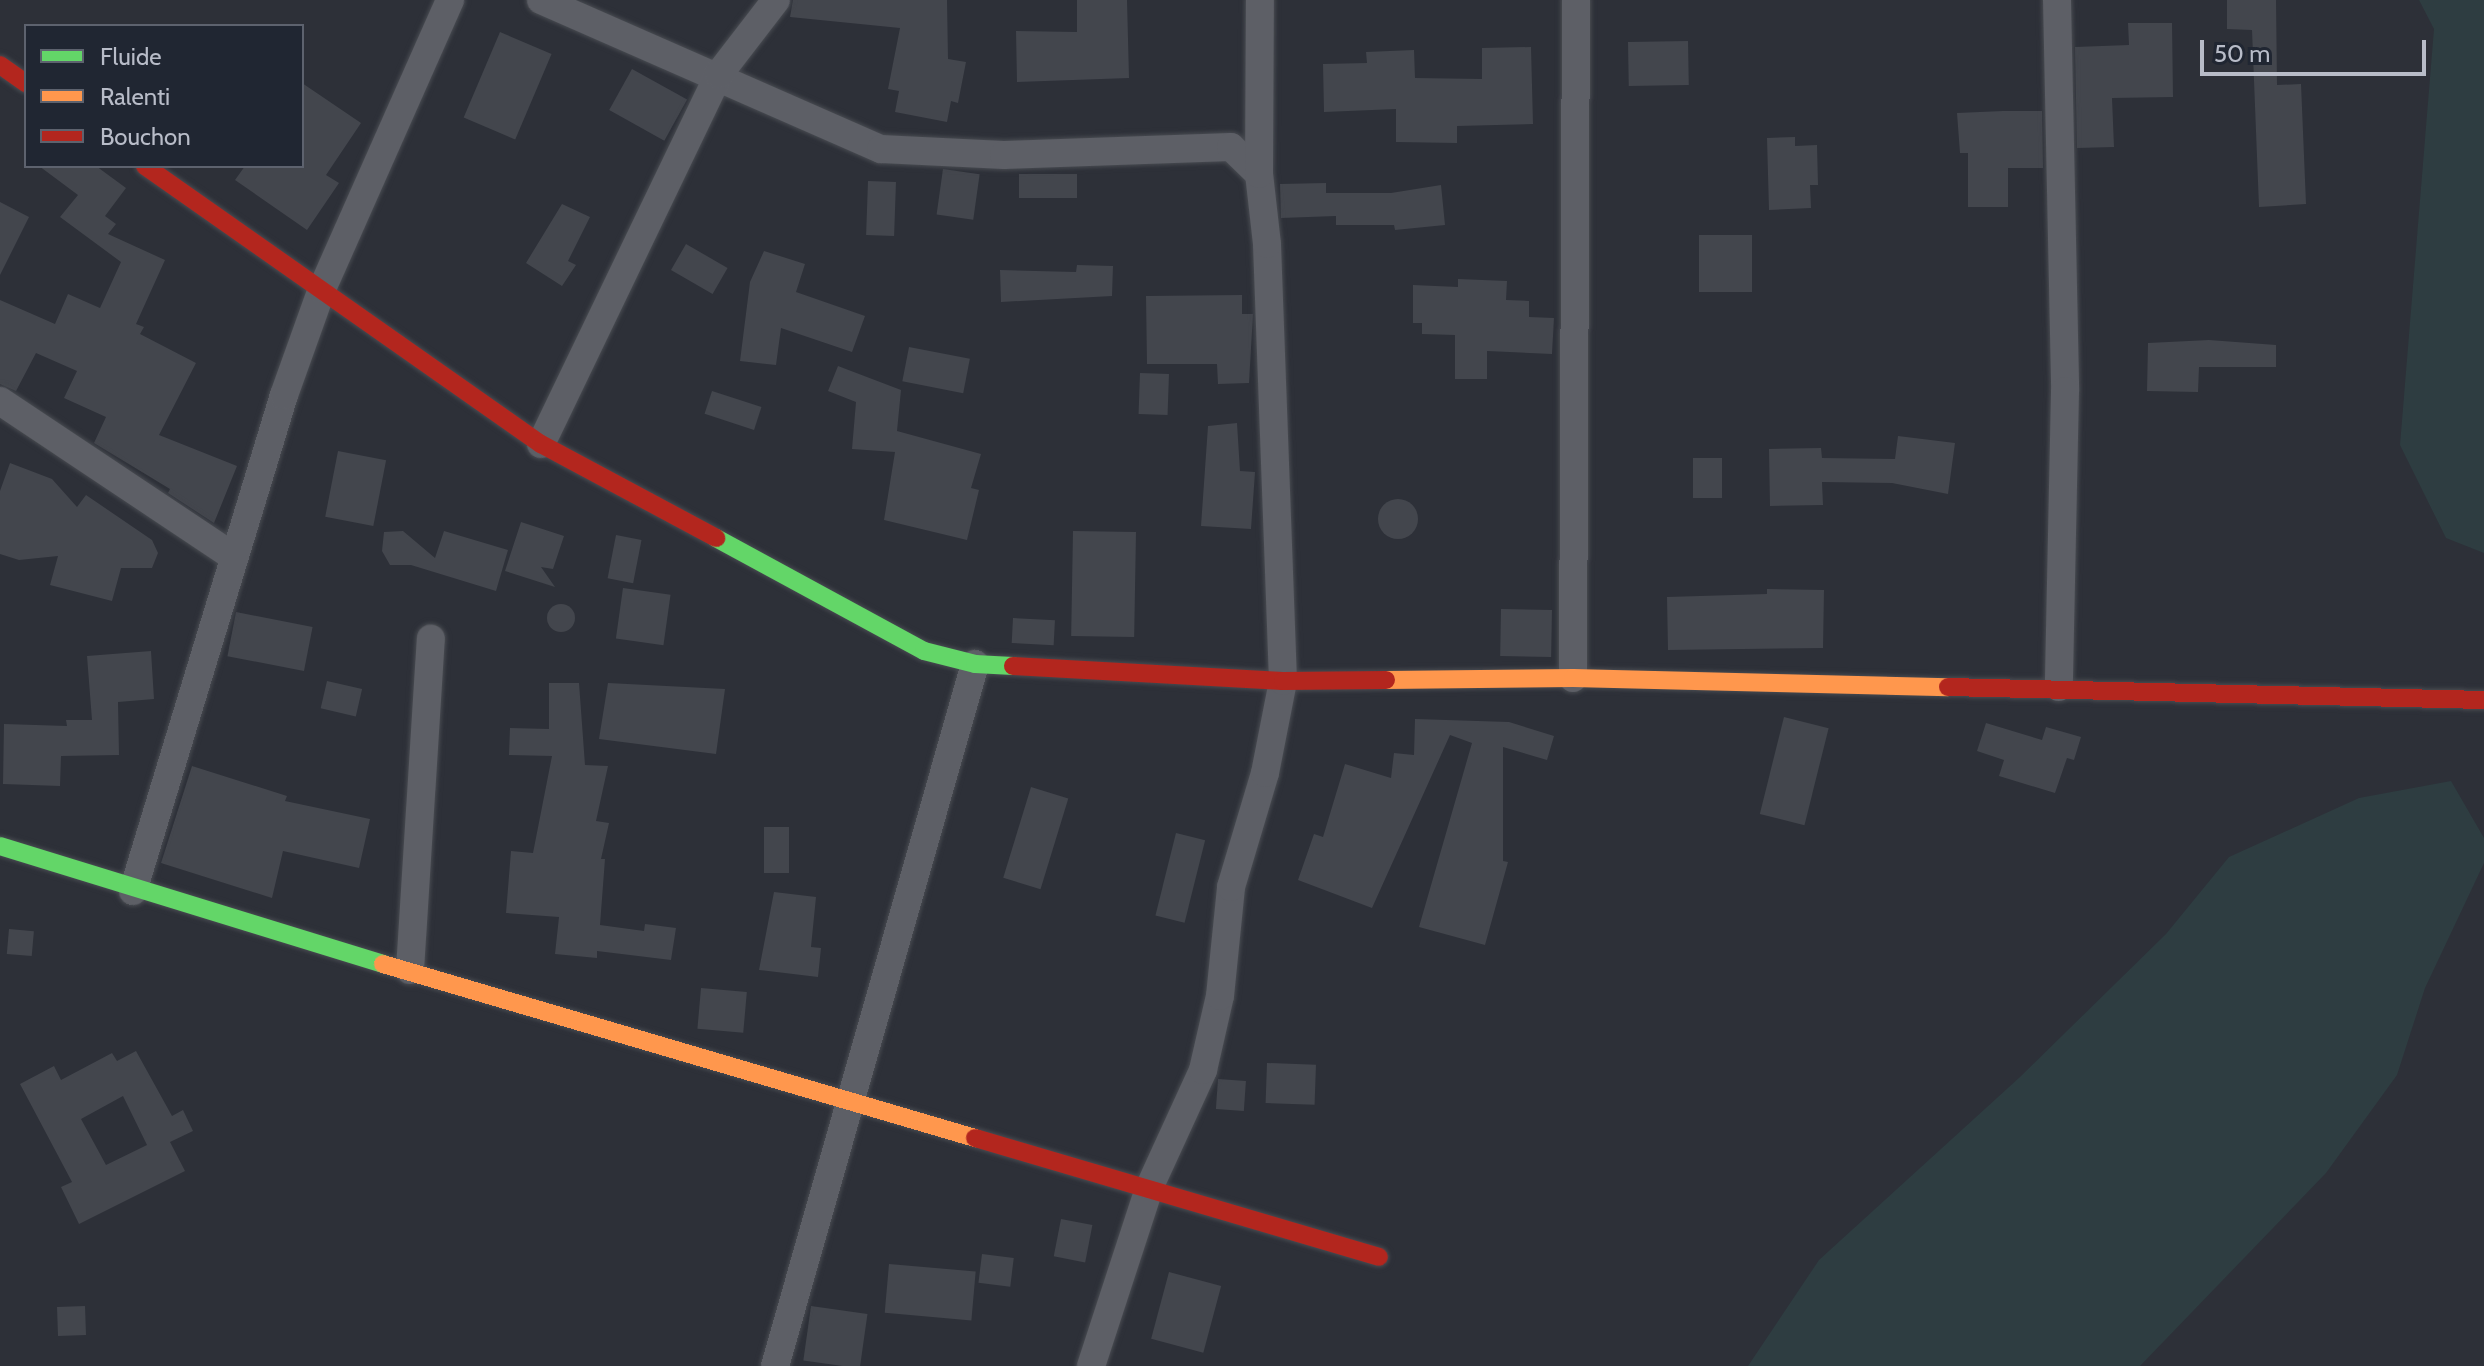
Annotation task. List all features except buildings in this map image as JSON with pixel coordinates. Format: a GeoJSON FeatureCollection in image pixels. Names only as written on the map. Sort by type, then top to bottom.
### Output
{"type":"FeatureCollection","features":[{"type":"Feature","properties":{"kind":"street"},"geometry":{"type":"LineString","coordinates":[[133,891],[231,555],[322,289],[450,0]]}},
{"type":"Feature","properties":{"kind":"street"},"geometry":{"type":"LineString","coordinates":[[541,0],[719,74],[881,149],[1004,155],[1231,147],[1259,174]]}},
{"type":"Feature","properties":{"kind":"street"},"geometry":{"type":"LineString","coordinates":[[541,444],[719,74],[776,0]]}},
{"type":"Feature","properties":{"kind":"street"},"geometry":{"type":"LineString","coordinates":[[1091,1366],[1150,1186],[1203,1070],[1220,996],[1231,887],[1265,773],[1283,681],[1267,244],[1259,174],[1260,0]]}},
{"type":"Feature","properties":{"kind":"street"},"geometry":{"type":"LineString","coordinates":[[1573,678],[1576,0]]}},
{"type":"Feature","properties":{"kind":"street"},"geometry":{"type":"LineString","coordinates":[[2057,0],[2065,391],[2059,687]]}},
{"type":"Feature","properties":{"kind":"street"},"geometry":{"type":"LineString","coordinates":[[0,65],[24,82]]}},
{"type":"Feature","properties":{"kind":"street"},"geometry":{"type":"LineString","coordinates":[[148,168],[541,444],[924,651],[975,664],[1283,681],[1573,678],[1823,687],[2059,687],[2484,700]]}},
{"type":"Feature","properties":{"kind":"street"},"geometry":{"type":"LineString","coordinates":[[0,401],[231,555]]}},
{"type":"Feature","properties":{"kind":"street"},"geometry":{"type":"LineString","coordinates":[[410,970],[431,639]]}},
{"type":"Feature","properties":{"kind":"street"},"geometry":{"type":"LineString","coordinates":[[775,1366],[853,1103],[975,664]]}},
{"type":"Feature","properties":{"kind":"street"},"geometry":{"type":"LineString","coordinates":[[0,846],[133,891],[410,970],[853,1103],[1150,1186],[1238,1218],[1379,1257]]}},
{"type":"Feature","properties":{"kind":"shaded area"},"geometry":{"type":"Polygon","coordinates":[[[2419,0],[2484,0],[2484,553],[2446,538],[2400,445],[2434,29],[2419,0]]]}},
{"type":"Feature","properties":{"kind":"shaded area"},"geometry":{"type":"Polygon","coordinates":[[[2451,781],[2484,838],[2484,863],[2425,988],[2397,1075],[2326,1173],[2140,1366],[1748,1366],[1819,1260],[2020,1077],[2166,934],[2229,857],[2359,798],[2451,781]]]}},
{"type":"Feature","properties":{"kind":"traffic: fast"},"geometry":{"type":"LineString","coordinates":[[716,538],[924,651],[975,664],[1013,666]]}},
{"type":"Feature","properties":{"kind":"traffic: fast"},"geometry":{"type":"LineString","coordinates":[[0,846],[383,964]]}},
{"type":"Feature","properties":{"kind":"traffic: slow"},"geometry":{"type":"LineString","coordinates":[[1386,680],[1573,678],[1948,687]]}},
{"type":"Feature","properties":{"kind":"traffic: slow"},"geometry":{"type":"LineString","coordinates":[[383,964],[975,1138]]}},
{"type":"Feature","properties":{"kind":"traffic: jam"},"geometry":{"type":"LineString","coordinates":[[0,65],[24,82]]}},
{"type":"Feature","properties":{"kind":"traffic: jam"},"geometry":{"type":"LineString","coordinates":[[148,168],[541,444],[716,538]]}},
{"type":"Feature","properties":{"kind":"traffic: jam"},"geometry":{"type":"LineString","coordinates":[[1013,666],[1283,681],[1386,680]]}},
{"type":"Feature","properties":{"kind":"traffic: jam"},"geometry":{"type":"LineString","coordinates":[[1948,687],[2484,700]]}},
{"type":"Feature","properties":{"kind":"traffic: jam"},"geometry":{"type":"LineString","coordinates":[[975,1138],[1379,1257]]}}]}
